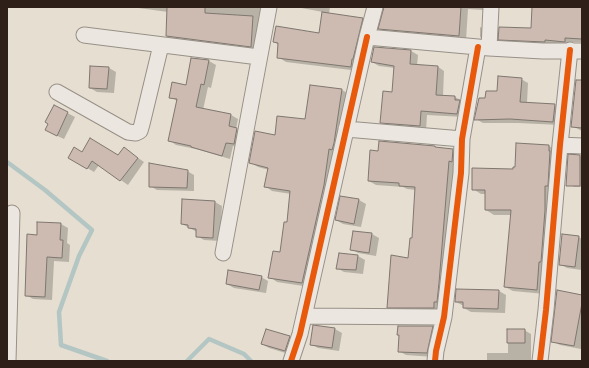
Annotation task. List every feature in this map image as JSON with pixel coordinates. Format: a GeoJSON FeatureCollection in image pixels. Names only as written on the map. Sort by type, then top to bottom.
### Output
{"type":"FeatureCollection","features":[{"type":"Feature","properties":{"kind":"street"},"geometry":{"type":"LineString","coordinates":[[223,253],[269,7]]}},
{"type":"Feature","properties":{"kind":"street"},"geometry":{"type":"LineString","coordinates":[[291,361],[300,334],[374,7]]}},
{"type":"Feature","properties":{"kind":"street"},"geometry":{"type":"LineString","coordinates":[[435,361],[444,317],[460,173],[462,139],[484,48],[491,7]]}},
{"type":"Feature","properties":{"kind":"street"},"geometry":{"type":"LineString","coordinates":[[84,35],[259,57]]}},
{"type":"Feature","properties":{"kind":"street"},"geometry":{"type":"LineString","coordinates":[[367,37],[484,48],[576,51],[560,145],[546,310],[540,361]]}},
{"type":"Feature","properties":{"kind":"street"},"geometry":{"type":"LineString","coordinates":[[57,92],[128,132],[136,133],[140,131],[142,124],[161,45]]}},
{"type":"Feature","properties":{"kind":"street"},"geometry":{"type":"LineString","coordinates":[[346,129],[462,139]]}},
{"type":"Feature","properties":{"kind":"street"},"geometry":{"type":"LineString","coordinates":[[560,145],[582,146]]}},
{"type":"Feature","properties":{"kind":"street"},"geometry":{"type":"LineString","coordinates":[[8,361],[12,213]]}},
{"type":"Feature","properties":{"kind":"street"},"geometry":{"type":"LineString","coordinates":[[304,316],[444,317]]}},
{"type":"Feature","properties":{"kind":"building"},"geometry":{"type":"Polygon","coordinates":[[[167,7],[205,7],[205,13],[253,16],[251,47],[166,36],[167,7]]]}},
{"type":"Feature","properties":{"kind":"building"},"geometry":{"type":"Polygon","coordinates":[[[384,7],[461,7],[459,36],[378,29],[384,7]]]}},
{"type":"Feature","properties":{"kind":"building"},"geometry":{"type":"Polygon","coordinates":[[[532,7],[582,7],[582,39],[565,38],[565,42],[545,40],[545,42],[498,40],[499,27],[531,28],[532,7]]]}},
{"type":"Feature","properties":{"kind":"building"},"geometry":{"type":"Polygon","coordinates":[[[322,12],[363,18],[351,67],[277,58],[278,43],[273,42],[276,26],[319,33],[322,12]]]}},
{"type":"Feature","properties":{"kind":"building"},"geometry":{"type":"Polygon","coordinates":[[[374,47],[411,50],[410,64],[438,66],[436,95],[455,96],[455,100],[460,100],[457,114],[421,111],[420,126],[380,123],[383,91],[392,92],[394,66],[371,62],[374,47]]]}},
{"type":"Feature","properties":{"kind":"building"},"geometry":{"type":"Polygon","coordinates":[[[191,58],[209,60],[204,85],[201,84],[196,107],[231,114],[229,126],[237,128],[234,144],[226,143],[222,156],[191,146],[168,141],[177,99],[169,98],[172,82],[186,85],[191,58]]]}},
{"type":"Feature","properties":{"kind":"building"},"geometry":{"type":"Polygon","coordinates":[[[90,66],[109,67],[107,89],[89,88],[90,66]]]}},
{"type":"Feature","properties":{"kind":"building"},"geometry":{"type":"Polygon","coordinates":[[[498,76],[522,78],[520,102],[555,104],[553,122],[510,119],[474,120],[479,98],[485,98],[486,91],[497,91],[498,76]]]}},
{"type":"Feature","properties":{"kind":"building"},"geometry":{"type":"Polygon","coordinates":[[[576,80],[582,80],[582,128],[571,127],[576,80]]]}},
{"type":"Feature","properties":{"kind":"building"},"geometry":{"type":"Polygon","coordinates":[[[310,85],[342,89],[334,143],[332,150],[329,149],[324,185],[302,283],[268,278],[273,251],[280,252],[284,222],[287,222],[290,191],[264,187],[268,168],[249,163],[255,131],[275,135],[277,116],[305,119],[310,85]]]}},
{"type":"Feature","properties":{"kind":"building"},"geometry":{"type":"Polygon","coordinates":[[[54,105],[68,112],[57,136],[45,130],[48,124],[45,122],[54,105]]]}},
{"type":"Feature","properties":{"kind":"building"},"geometry":{"type":"Polygon","coordinates":[[[90,138],[118,155],[124,147],[138,158],[120,181],[92,161],[87,169],[68,158],[74,147],[82,152],[90,138]]]}},
{"type":"Feature","properties":{"kind":"building"},"geometry":{"type":"Polygon","coordinates":[[[379,141],[453,149],[452,162],[449,161],[439,283],[437,302],[434,302],[434,308],[387,308],[391,255],[408,258],[410,238],[412,238],[415,187],[399,186],[399,183],[368,181],[370,150],[378,151],[379,141]]]}},
{"type":"Feature","properties":{"kind":"building"},"geometry":{"type":"Polygon","coordinates":[[[516,143],[549,145],[550,151],[548,186],[545,186],[545,210],[541,262],[539,262],[537,290],[504,287],[511,210],[485,210],[485,190],[472,190],[472,168],[513,169],[513,167],[515,167],[516,143]]]}},
{"type":"Feature","properties":{"kind":"building"},"geometry":{"type":"Polygon","coordinates":[[[568,154],[580,155],[580,186],[566,186],[568,154]]]}},
{"type":"Feature","properties":{"kind":"building"},"geometry":{"type":"Polygon","coordinates":[[[149,163],[188,170],[187,188],[149,187],[149,163]]]}},
{"type":"Feature","properties":{"kind":"building"},"geometry":{"type":"Polygon","coordinates":[[[340,196],[359,199],[354,224],[335,220],[340,196]]]}},
{"type":"Feature","properties":{"kind":"building"},"geometry":{"type":"Polygon","coordinates":[[[182,199],[215,201],[213,238],[196,237],[196,229],[188,228],[188,225],[181,224],[182,199]]]}},
{"type":"Feature","properties":{"kind":"building"},"geometry":{"type":"Polygon","coordinates":[[[37,222],[61,223],[60,240],[63,240],[62,258],[47,257],[45,297],[25,296],[27,234],[37,235],[37,222]]]}},
{"type":"Feature","properties":{"kind":"building"},"geometry":{"type":"Polygon","coordinates":[[[353,231],[372,233],[369,253],[350,250],[353,231]]]}},
{"type":"Feature","properties":{"kind":"building"},"geometry":{"type":"Polygon","coordinates":[[[562,234],[579,236],[575,267],[559,265],[562,234]]]}},
{"type":"Feature","properties":{"kind":"building"},"geometry":{"type":"Polygon","coordinates":[[[339,253],[358,255],[356,270],[336,269],[339,253]]]}},
{"type":"Feature","properties":{"kind":"building"},"geometry":{"type":"Polygon","coordinates":[[[228,270],[262,276],[259,290],[226,284],[228,270]]]}},
{"type":"Feature","properties":{"kind":"building"},"geometry":{"type":"Polygon","coordinates":[[[456,289],[499,290],[498,309],[463,308],[463,302],[455,302],[456,289]]]}},
{"type":"Feature","properties":{"kind":"building"},"geometry":{"type":"Polygon","coordinates":[[[557,290],[582,295],[582,303],[574,346],[551,342],[557,290]]]}},
{"type":"Feature","properties":{"kind":"building"},"geometry":{"type":"Polygon","coordinates":[[[313,325],[335,328],[332,348],[310,345],[313,325]]]}},
{"type":"Feature","properties":{"kind":"building"},"geometry":{"type":"Polygon","coordinates":[[[398,326],[433,326],[427,353],[398,352],[398,326]]]}},
{"type":"Feature","properties":{"kind":"building"},"geometry":{"type":"Polygon","coordinates":[[[266,329],[290,336],[285,351],[261,344],[266,329]]]}},
{"type":"Feature","properties":{"kind":"building"},"geometry":{"type":"Polygon","coordinates":[[[507,329],[525,329],[525,343],[507,343],[507,329]]]}},
{"type":"Feature","properties":{"kind":"waterway"},"geometry":{"type":"LineString","coordinates":[[7,162],[45,190],[92,230],[79,256],[59,312],[61,345],[107,361]]}},
{"type":"Feature","properties":{"kind":"waterway"},"geometry":{"type":"LineString","coordinates":[[187,361],[209,339],[244,354],[251,361]]}},
{"type":"Feature","properties":{"kind":"cycle path"},"geometry":{"type":"LineString","coordinates":[[291,361],[300,334],[367,37]]}},
{"type":"Feature","properties":{"kind":"cycle path"},"geometry":{"type":"LineString","coordinates":[[435,361],[444,317],[461,173],[462,139],[478,47]]}},
{"type":"Feature","properties":{"kind":"cycle path"},"geometry":{"type":"LineString","coordinates":[[540,361],[570,50]]}}]}
